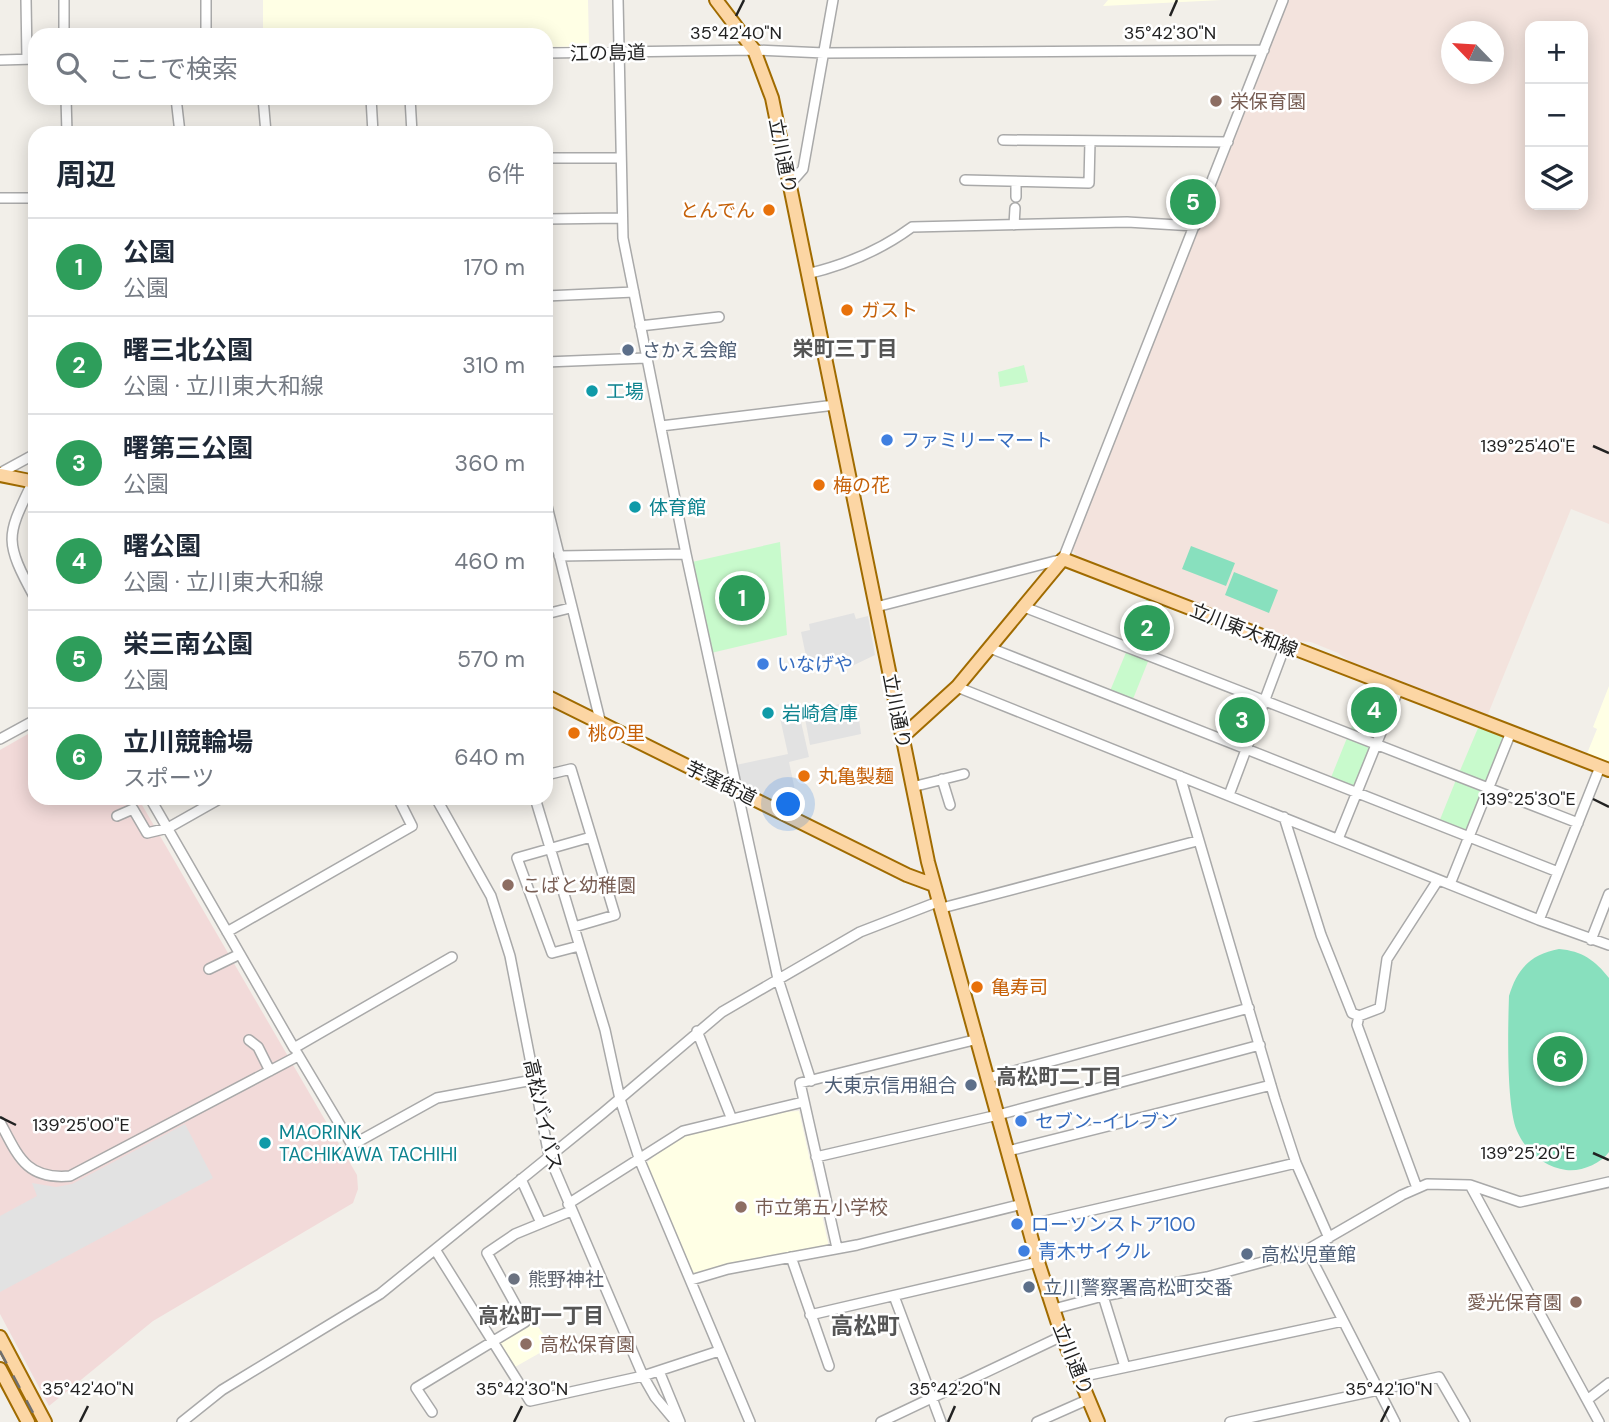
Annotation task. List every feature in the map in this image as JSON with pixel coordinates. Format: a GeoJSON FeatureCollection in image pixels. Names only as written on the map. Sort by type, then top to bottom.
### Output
{"type":"FeatureCollection","features":[{"type":"Feature","properties":{"kind":"main road","name":"立川通り"},"geometry":{"type":"LineString","coordinates":[[716,0],[754,50],[772,98],[934,885],[1038,1262],[1062,1336],[1098,1422]]}},
{"type":"Feature","properties":{"kind":"main road"},"geometry":{"type":"LineString","coordinates":[[0,474],[28,480]]}},
{"type":"Feature","properties":{"kind":"main road"},"geometry":{"type":"LineString","coordinates":[[902,737],[957,687],[1063,559]]}},
{"type":"Feature","properties":{"kind":"main road","name":"立川東大和線"},"geometry":{"type":"LineString","coordinates":[[1063,559],[1604,768]]}},
{"type":"Feature","properties":{"kind":"main road","name":"芋窪街道"},"geometry":{"type":"LineString","coordinates":[[553,700],[934,885]]}},
{"type":"Feature","properties":{"kind":"main road"},"geometry":{"type":"LineString","coordinates":[[0,1337],[46,1422]]}},
{"type":"Feature","properties":{"kind":"main road"},"geometry":{"type":"LineString","coordinates":[[0,1369],[28,1422]]}},
{"type":"Feature","properties":{"kind":"street"},"geometry":{"type":"LineString","coordinates":[[26,0],[28,28]]}},
{"type":"Feature","properties":{"kind":"street"},"geometry":{"type":"LineString","coordinates":[[64,0],[64,28]]}},
{"type":"Feature","properties":{"kind":"street"},"geometry":{"type":"LineString","coordinates":[[206,0],[206,28]]}},
{"type":"Feature","properties":{"kind":"street"},"geometry":{"type":"LineString","coordinates":[[618,0],[621,218],[640,326],[686,554],[778,979],[811,1081]]}},
{"type":"Feature","properties":{"kind":"street"},"geometry":{"type":"LineString","coordinates":[[789,185],[803,169],[833,0]]}},
{"type":"Feature","properties":{"kind":"street"},"geometry":{"type":"LineString","coordinates":[[876,607],[1063,559],[1283,0]]}},
{"type":"Feature","properties":{"kind":"street","name":"江の島道"},"geometry":{"type":"LineString","coordinates":[[553,53],[754,50],[824,53],[1264,50]]}},
{"type":"Feature","properties":{"kind":"street"},"geometry":{"type":"LineString","coordinates":[[0,60],[28,59]]}},
{"type":"Feature","properties":{"kind":"street"},"geometry":{"type":"LineString","coordinates":[[66,105],[67,126]]}},
{"type":"Feature","properties":{"kind":"street"},"geometry":{"type":"LineString","coordinates":[[177,105],[179,126]]}},
{"type":"Feature","properties":{"kind":"street"},"geometry":{"type":"LineString","coordinates":[[263,105],[265,126]]}},
{"type":"Feature","properties":{"kind":"street"},"geometry":{"type":"LineString","coordinates":[[371,105],[373,126]]}},
{"type":"Feature","properties":{"kind":"street"},"geometry":{"type":"LineString","coordinates":[[410,105],[412,126]]}},
{"type":"Feature","properties":{"kind":"street"},"geometry":{"type":"LineString","coordinates":[[1003,140],[1228,142]]}},
{"type":"Feature","properties":{"kind":"street"},"geometry":{"type":"LineString","coordinates":[[965,180],[1089,183],[1090,141]]}},
{"type":"Feature","properties":{"kind":"street"},"geometry":{"type":"LineString","coordinates":[[553,158],[620,158]]}},
{"type":"Feature","properties":{"kind":"street"},"geometry":{"type":"LineString","coordinates":[[1016,182],[1016,197]]}},
{"type":"Feature","properties":{"kind":"street"},"geometry":{"type":"LineString","coordinates":[[0,198],[28,198]]}},
{"type":"Feature","properties":{"kind":"street"},"geometry":{"type":"LineString","coordinates":[[1014,225],[1015,208]]}},
{"type":"Feature","properties":{"kind":"street"},"geometry":{"type":"LineString","coordinates":[[553,219],[621,218]]}},
{"type":"Feature","properties":{"kind":"street"},"geometry":{"type":"LineString","coordinates":[[807,274],[861,257],[893,241],[912,227],[1127,222],[1195,226]]}},
{"type":"Feature","properties":{"kind":"street"},"geometry":{"type":"LineString","coordinates":[[553,296],[634,292]]}},
{"type":"Feature","properties":{"kind":"street"},"geometry":{"type":"LineString","coordinates":[[640,326],[719,317]]}},
{"type":"Feature","properties":{"kind":"street"},"geometry":{"type":"LineString","coordinates":[[553,362],[646,358]]}},
{"type":"Feature","properties":{"kind":"street"},"geometry":{"type":"LineString","coordinates":[[661,426],[835,405]]}},
{"type":"Feature","properties":{"kind":"street"},"geometry":{"type":"LineString","coordinates":[[0,474],[28,458]]}},
{"type":"Feature","properties":{"kind":"street"},"geometry":{"type":"LineString","coordinates":[[28,491],[19,505],[11,538],[28,586]]}},
{"type":"Feature","properties":{"kind":"street"},"geometry":{"type":"LineString","coordinates":[[553,532],[601,724]]}},
{"type":"Feature","properties":{"kind":"street"},"geometry":{"type":"LineString","coordinates":[[553,545],[555,541]]}},
{"type":"Feature","properties":{"kind":"street"},"geometry":{"type":"LineString","coordinates":[[559,556],[686,554]]}},
{"type":"Feature","properties":{"kind":"street"},"geometry":{"type":"LineString","coordinates":[[1024,607],[1489,786],[1578,823]]}},
{"type":"Feature","properties":{"kind":"street"},"geometry":{"type":"LineString","coordinates":[[553,612],[570,608]]}},
{"type":"Feature","properties":{"kind":"street"},"geometry":{"type":"LineString","coordinates":[[1229,795],[1285,646]]}},
{"type":"Feature","properties":{"kind":"street"},"geometry":{"type":"LineString","coordinates":[[990,648],[1558,872]]}},
{"type":"Feature","properties":{"kind":"street"},"geometry":{"type":"LineString","coordinates":[[957,687],[1539,920],[1609,945]]}},
{"type":"Feature","properties":{"kind":"street"},"geometry":{"type":"LineString","coordinates":[[1341,840],[1357,791],[1399,688]]}},
{"type":"Feature","properties":{"kind":"street"},"geometry":{"type":"LineString","coordinates":[[0,739],[28,724]]}},
{"type":"Feature","properties":{"kind":"street"},"geometry":{"type":"LineString","coordinates":[[1450,884],[1511,732]]}},
{"type":"Feature","properties":{"kind":"street"},"geometry":{"type":"LineString","coordinates":[[1539,920],[1578,823],[1604,768]]}},
{"type":"Feature","properties":{"kind":"street"},"geometry":{"type":"LineString","coordinates":[[553,773],[571,769],[615,915],[574,927]]}},
{"type":"Feature","properties":{"kind":"street"},"geometry":{"type":"LineString","coordinates":[[912,787],[964,774]]}},
{"type":"Feature","properties":{"kind":"street"},"geometry":{"type":"LineString","coordinates":[[1180,776],[1197,841],[1296,1163],[1329,1238]]}},
{"type":"Feature","properties":{"kind":"street"},"geometry":{"type":"LineString","coordinates":[[942,779],[950,805]]}},
{"type":"Feature","properties":{"kind":"street"},"geometry":{"type":"LineString","coordinates":[[154,805],[352,1145],[437,1098],[533,1080]]}},
{"type":"Feature","properties":{"kind":"street"},"geometry":{"type":"LineString","coordinates":[[117,816],[133,809],[147,833],[168,828],[209,805]]}},
{"type":"Feature","properties":{"kind":"street"},"geometry":{"type":"LineString","coordinates":[[227,932],[412,826],[402,805]]}},
{"type":"Feature","properties":{"kind":"street","name":"高松バイパス"},"geometry":{"type":"LineString","coordinates":[[440,805],[491,895],[510,957],[549,1156],[643,1376],[678,1422]]}},
{"type":"Feature","properties":{"kind":"street"},"geometry":{"type":"LineString","coordinates":[[537,805],[605,1030],[620,1099],[640,1161],[750,1422]]}},
{"type":"Feature","properties":{"kind":"street"},"geometry":{"type":"LineString","coordinates":[[1284,817],[1337,978],[1352,1013],[1359,1016],[1380,1008],[1387,959],[1438,880]]}},
{"type":"Feature","properties":{"kind":"street"},"geometry":{"type":"LineString","coordinates":[[579,946],[552,953],[517,858],[592,837]]}},
{"type":"Feature","properties":{"kind":"street"},"geometry":{"type":"LineString","coordinates":[[182,1422],[222,1390],[380,1294],[620,1099],[697,1031],[722,1012],[778,979],[882,920],[1197,841]]}},
{"type":"Feature","properties":{"kind":"street"},"geometry":{"type":"LineString","coordinates":[[1591,940],[1609,894]]}},
{"type":"Feature","properties":{"kind":"street"},"geometry":{"type":"LineString","coordinates":[[209,970],[240,954]]}},
{"type":"Feature","properties":{"kind":"street"},"geometry":{"type":"LineString","coordinates":[[0,1122],[27,1167],[48,1177],[70,1177],[270,1071],[296,1052],[452,957]]}},
{"type":"Feature","properties":{"kind":"street"},"geometry":{"type":"LineString","coordinates":[[988,1078],[1248,1008]]}},
{"type":"Feature","properties":{"kind":"street"},"geometry":{"type":"LineString","coordinates":[[1359,1016],[1357,1025],[1374,1076],[1417,1188]]}},
{"type":"Feature","properties":{"kind":"street"},"geometry":{"type":"LineString","coordinates":[[697,1031],[731,1117]]}},
{"type":"Feature","properties":{"kind":"street"},"geometry":{"type":"LineString","coordinates":[[837,1248],[800,1083],[978,1039]]}},
{"type":"Feature","properties":{"kind":"street"},"geometry":{"type":"LineString","coordinates":[[249,1040],[258,1047],[270,1071]]}},
{"type":"Feature","properties":{"kind":"street"},"geometry":{"type":"LineString","coordinates":[[816,1157],[998,1115],[1259,1045]]}},
{"type":"Feature","properties":{"kind":"street"},"geometry":{"type":"LineString","coordinates":[[1009,1151],[1271,1085]]}},
{"type":"Feature","properties":{"kind":"street"},"geometry":{"type":"LineString","coordinates":[[432,1412],[416,1388],[525,1322],[487,1253],[515,1234],[570,1207],[596,1186],[640,1161],[683,1131],[731,1117],[803,1102]]}},
{"type":"Feature","properties":{"kind":"street"},"geometry":{"type":"LineString","coordinates":[[1028,1225],[1296,1163]]}},
{"type":"Feature","properties":{"kind":"street"},"geometry":{"type":"LineString","coordinates":[[521,1179],[541,1223]]}},
{"type":"Feature","properties":{"kind":"street"},"geometry":{"type":"LineString","coordinates":[[1054,1309],[1103,1296],[1207,1277],[1307,1250],[1427,1184],[1470,1185],[1520,1202],[1609,1182]]}},
{"type":"Feature","properties":{"kind":"street"},"geometry":{"type":"LineString","coordinates":[[1470,1185],[1600,1422]]}},
{"type":"Feature","properties":{"kind":"street"},"geometry":{"type":"LineString","coordinates":[[691,1280],[728,1269],[837,1248],[1023,1204]]}},
{"type":"Feature","properties":{"kind":"street"},"geometry":{"type":"LineString","coordinates":[[1307,1250],[1395,1422]]}},
{"type":"Feature","properties":{"kind":"street"},"geometry":{"type":"LineString","coordinates":[[436,1251],[530,1401],[643,1376],[719,1351]]}},
{"type":"Feature","properties":{"kind":"street"},"geometry":{"type":"LineString","coordinates":[[791,1257],[829,1366]]}},
{"type":"Feature","properties":{"kind":"street"},"geometry":{"type":"LineString","coordinates":[[810,1315],[1038,1262]]}},
{"type":"Feature","properties":{"kind":"street"},"geometry":{"type":"LineString","coordinates":[[894,1296],[941,1422]]}},
{"type":"Feature","properties":{"kind":"street"},"geometry":{"type":"LineString","coordinates":[[1103,1296],[1125,1367]]}},
{"type":"Feature","properties":{"kind":"street"},"geometry":{"type":"LineString","coordinates":[[1080,1377],[1343,1321]]}},
{"type":"Feature","properties":{"kind":"street"},"geometry":{"type":"LineString","coordinates":[[881,1422],[930,1396],[1062,1336]]}},
{"type":"Feature","properties":{"kind":"street"},"geometry":{"type":"LineString","coordinates":[[659,1371],[678,1422]]}},
{"type":"Feature","properties":{"kind":"street"},"geometry":{"type":"LineString","coordinates":[[1230,1422],[1278,1417],[1439,1377],[1465,1422]]}},
{"type":"Feature","properties":{"kind":"street"},"geometry":{"type":"LineString","coordinates":[[1587,1400],[1609,1383]]}},
{"type":"Feature","properties":{"kind":"street"},"geometry":{"type":"LineString","coordinates":[[1037,1422],[1089,1399]]}},
{"type":"Feature","properties":{"kind":"shaded area"},"geometry":{"type":"Polygon","coordinates":[[[263,0],[588,0],[589,46],[553,47],[553,28],[263,28],[263,0]]]}},
{"type":"Feature","properties":{"kind":"shaded area"},"geometry":{"type":"Polygon","coordinates":[[[1108,0],[1222,0],[1103,6],[1108,0]]]}},
{"type":"Feature","properties":{"kind":"shaded area"},"geometry":{"type":"Polygon","coordinates":[[[1287,0],[1609,0],[1609,524],[1571,509],[1486,719],[1361,670],[1338,653],[1311,642],[1282,640],[1078,559],[1071,547],[1287,0]]]}},
{"type":"Feature","properties":{"kind":"shaded area"},"geometry":{"type":"Polygon","coordinates":[[[854,613],[856,619],[868,616],[875,655],[852,666],[850,656],[828,661],[826,655],[807,661],[801,632],[810,630],[809,624],[854,613]]]}},
{"type":"Feature","properties":{"kind":"shaded area"},"geometry":{"type":"Polygon","coordinates":[[[1609,686],[1609,765],[1586,756],[1597,729],[1593,727],[1609,686]]]}},
{"type":"Feature","properties":{"kind":"shaded area"},"geometry":{"type":"Polygon","coordinates":[[[839,704],[858,711],[861,734],[810,745],[804,713],[839,704]]]}},
{"type":"Feature","properties":{"kind":"shaded area"},"geometry":{"type":"Polygon","coordinates":[[[799,713],[809,757],[789,762],[796,795],[773,800],[751,790],[750,785],[743,786],[736,765],[788,754],[780,718],[799,713]]]}},
{"type":"Feature","properties":{"kind":"shaded area"},"geometry":{"type":"Polygon","coordinates":[[[28,734],[28,805],[142,805],[357,1175],[358,1189],[353,1203],[153,1321],[49,1406],[0,1314],[0,750],[28,734]]]}},
{"type":"Feature","properties":{"kind":"shaded area","name":"市立第五小学校"},"geometry":{"type":"Polygon","coordinates":[[[799,1111],[829,1247],[694,1276],[643,1166],[679,1135],[783,1112],[799,1111]]]}},
{"type":"Feature","properties":{"kind":"shaded area"},"geometry":{"type":"Polygon","coordinates":[[[185,1124],[213,1178],[0,1292],[0,1216],[37,1196],[32,1183],[56,1187],[72,1184],[185,1124]]]}},
{"type":"Feature","properties":{"kind":"shaded area","name":"高松保育園"},"geometry":{"type":"Polygon","coordinates":[[[533,1320],[552,1346],[515,1367],[500,1342],[533,1320]]]}},
{"type":"Feature","properties":{"kind":"green space"},"geometry":{"type":"Polygon","coordinates":[[[1204,185],[1192,218],[1188,220],[1189,186],[1204,185]]]}},
{"type":"Feature","properties":{"kind":"green space"},"geometry":{"type":"Polygon","coordinates":[[[1024,365],[1028,382],[1000,387],[998,372],[1024,365]]]}},
{"type":"Feature","properties":{"kind":"green space"},"geometry":{"type":"Polygon","coordinates":[[[780,542],[787,635],[711,653],[692,562],[780,542]]]}},
{"type":"Feature","properties":{"kind":"green space"},"geometry":{"type":"Polygon","coordinates":[[[1191,546],[1235,563],[1226,586],[1182,569],[1191,546]]]}},
{"type":"Feature","properties":{"kind":"green space"},"geometry":{"type":"Polygon","coordinates":[[[1234,572],[1278,590],[1269,613],[1225,595],[1234,572]]]}},
{"type":"Feature","properties":{"kind":"green space"},"geometry":{"type":"Polygon","coordinates":[[[1147,598],[1165,605],[1166,612],[1150,653],[1129,645],[1147,598]]]}},
{"type":"Feature","properties":{"kind":"green space"},"geometry":{"type":"Polygon","coordinates":[[[1127,650],[1149,659],[1133,699],[1110,691],[1127,650]]]}},
{"type":"Feature","properties":{"kind":"green space"},"geometry":{"type":"Polygon","coordinates":[[[1371,678],[1398,688],[1376,741],[1350,731],[1371,678]]]}},
{"type":"Feature","properties":{"kind":"green space"},"geometry":{"type":"Polygon","coordinates":[[[1240,694],[1262,703],[1245,745],[1223,736],[1240,694]]]}},
{"type":"Feature","properties":{"kind":"green space"},"geometry":{"type":"Polygon","coordinates":[[[1481,721],[1510,733],[1488,785],[1459,773],[1481,721]]]}},
{"type":"Feature","properties":{"kind":"green space"},"geometry":{"type":"Polygon","coordinates":[[[1349,733],[1376,743],[1357,791],[1330,780],[1349,733]]]}},
{"type":"Feature","properties":{"kind":"green space"},"geometry":{"type":"Polygon","coordinates":[[[1458,775],[1487,787],[1469,834],[1439,822],[1458,775]]]}},
{"type":"Feature","properties":{"kind":"green space"},"geometry":{"type":"Polygon","coordinates":[[[1559,949],[1587,958],[1599,966],[1609,978],[1609,1152],[1595,1163],[1572,1170],[1558,1169],[1543,1162],[1525,1145],[1513,1119],[1509,1085],[1509,996],[1512,986],[1526,964],[1540,955],[1559,949]]]}},
{"type":"Feature","properties":{"kind":"railway"},"geometry":{"type":"LineString","coordinates":[[0,1351],[38,1422]]}},
{"type":"Feature","properties":{"kind":"place","name":"栄保育園"},"geometry":{"type":"Point","coordinates":[1216,101]}},
{"type":"Feature","properties":{"kind":"place","name":"栄三南公園"},"geometry":{"type":"Point","coordinates":[1193,202]}},
{"type":"Feature","properties":{"kind":"place","name":"とんでん"},"geometry":{"type":"Point","coordinates":[769,210]}},
{"type":"Feature","properties":{"kind":"place","name":"ガスト"},"geometry":{"type":"Point","coordinates":[847,310]}},
{"type":"Feature","properties":{"kind":"place","name":"さかえ会館"},"geometry":{"type":"Point","coordinates":[628,350]}},
{"type":"Feature","properties":{"kind":"place","name":"工場"},"geometry":{"type":"Point","coordinates":[592,391]}},
{"type":"Feature","properties":{"kind":"place","name":"ファミリーマート"},"geometry":{"type":"Point","coordinates":[887,440]}},
{"type":"Feature","properties":{"kind":"place","name":"梅の花"},"geometry":{"type":"Point","coordinates":[819,485]}},
{"type":"Feature","properties":{"kind":"place","name":"体育館"},"geometry":{"type":"Point","coordinates":[635,507]}},
{"type":"Feature","properties":{"kind":"place","name":"公園"},"geometry":{"type":"Point","coordinates":[742,598]}},
{"type":"Feature","properties":{"kind":"place","name":"曙三北公園"},"geometry":{"type":"Point","coordinates":[1147,628]}},
{"type":"Feature","properties":{"kind":"place","name":"いなげや"},"geometry":{"type":"Point","coordinates":[763,664]}},
{"type":"Feature","properties":{"kind":"place","name":"曙公園"},"geometry":{"type":"Point","coordinates":[1374,710]}},
{"type":"Feature","properties":{"kind":"place","name":"岩崎倉庫"},"geometry":{"type":"Point","coordinates":[768,713]}},
{"type":"Feature","properties":{"kind":"place","name":"曙第三公園"},"geometry":{"type":"Point","coordinates":[1242,720]}},
{"type":"Feature","properties":{"kind":"place","name":"桃の里"},"geometry":{"type":"Point","coordinates":[574,733]}},
{"type":"Feature","properties":{"kind":"place","name":"丸亀製麺"},"geometry":{"type":"Point","coordinates":[804,776]}},
{"type":"Feature","properties":{"kind":"place","name":"こばと幼稚園"},"geometry":{"type":"Point","coordinates":[508,885]}},
{"type":"Feature","properties":{"kind":"place","name":"亀寿司"},"geometry":{"type":"Point","coordinates":[977,987]}},
{"type":"Feature","properties":{"kind":"place","name":"立川競輪場"},"geometry":{"type":"Point","coordinates":[1560,1059]}},
{"type":"Feature","properties":{"kind":"place","name":"大東京信用組合"},"geometry":{"type":"Point","coordinates":[971,1085]}},
{"type":"Feature","properties":{"kind":"place","name":"セブン-イレブン"},"geometry":{"type":"Point","coordinates":[1021,1121]}},
{"type":"Feature","properties":{"kind":"place","name":"MAORINK TACHIKAWA TACHIHI"},"geometry":{"type":"Point","coordinates":[265,1143]}},
{"type":"Feature","properties":{"kind":"place","name":"市立第五小学校"},"geometry":{"type":"Point","coordinates":[741,1207]}},
{"type":"Feature","properties":{"kind":"place","name":"ローソンストア100"},"geometry":{"type":"Point","coordinates":[1017,1224]}},
{"type":"Feature","properties":{"kind":"place","name":"青木サイクル"},"geometry":{"type":"Point","coordinates":[1024,1251]}},
{"type":"Feature","properties":{"kind":"place","name":"高松児童館"},"geometry":{"type":"Point","coordinates":[1247,1254]}},
{"type":"Feature","properties":{"kind":"place","name":"熊野神社"},"geometry":{"type":"Point","coordinates":[514,1279]}},
{"type":"Feature","properties":{"kind":"place","name":"立川警察署高松町交番"},"geometry":{"type":"Point","coordinates":[1029,1287]}},
{"type":"Feature","properties":{"kind":"place","name":"愛光保育園"},"geometry":{"type":"Point","coordinates":[1576,1302]}},
{"type":"Feature","properties":{"kind":"place","name":"高松保育園"},"geometry":{"type":"Point","coordinates":[526,1344]}},
{"type":"Feature","properties":{"kind":"district","name":"栄町三丁目"},"geometry":{"type":"Point","coordinates":[845,349]}},
{"type":"Feature","properties":{"kind":"district","name":"高松町二丁目"},"geometry":{"type":"Point","coordinates":[1059,1077]}},
{"type":"Feature","properties":{"kind":"district","name":"高松町一丁目"},"geometry":{"type":"Point","coordinates":[541,1316]}},
{"type":"Feature","properties":{"kind":"district","name":"高松町"},"geometry":{"type":"Point","coordinates":[865,1326]}}]}
